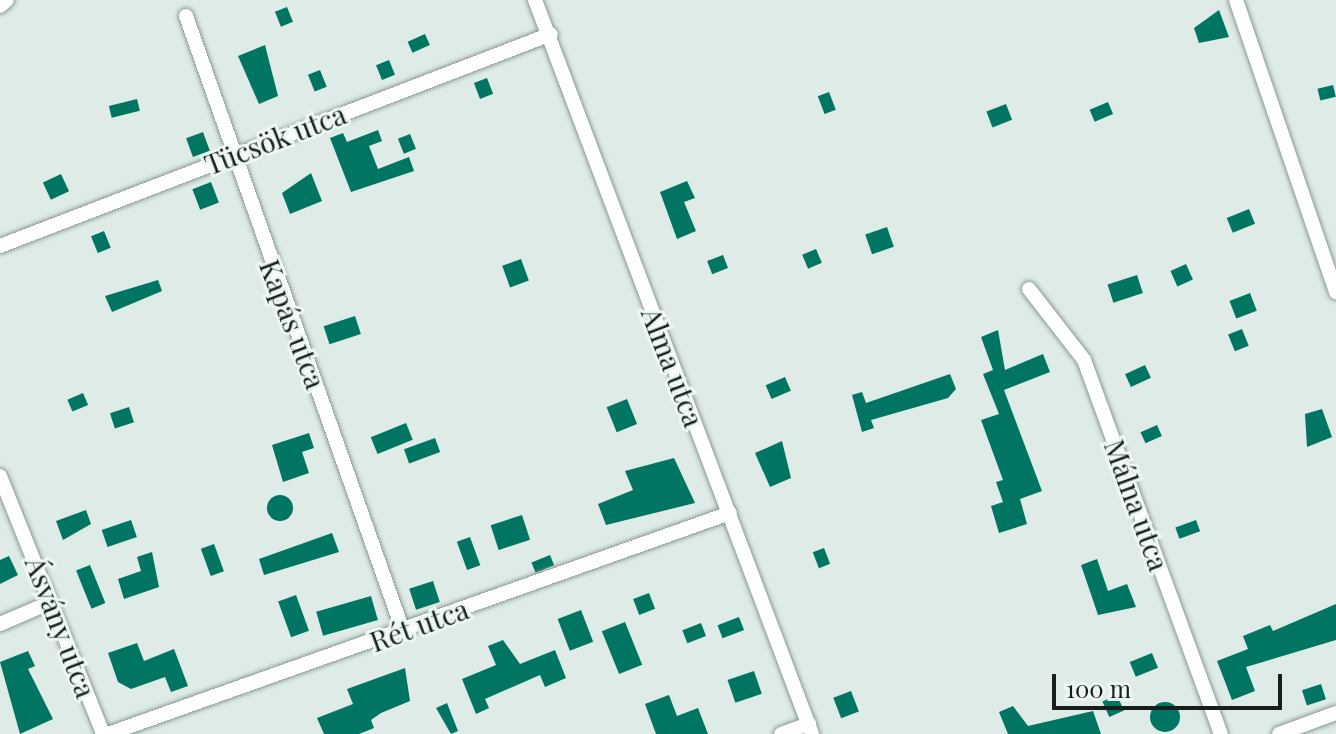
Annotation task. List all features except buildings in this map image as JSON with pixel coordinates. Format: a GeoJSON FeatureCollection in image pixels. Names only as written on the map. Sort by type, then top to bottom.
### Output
{"type":"FeatureCollection","features":[{"type":"Feature","properties":{"kind":"street"},"geometry":{"type":"LineString","coordinates":[[0,6],[7,0]]}},
{"type":"Feature","properties":{"kind":"street","name":"Alma utca"},"geometry":{"type":"LineString","coordinates":[[535,0],[551,34],[575,116],[811,729]]}},
{"type":"Feature","properties":{"kind":"street"},"geometry":{"type":"LineString","coordinates":[[1236,0],[1336,292]]}},
{"type":"Feature","properties":{"kind":"street","name":"Kapás utca"},"geometry":{"type":"LineString","coordinates":[[186,16],[231,156],[403,631]]}},
{"type":"Feature","properties":{"kind":"street","name":"Tücsök utca"},"geometry":{"type":"LineString","coordinates":[[0,246],[551,34]]}},
{"type":"Feature","properties":{"kind":"street","name":"Málna utca"},"geometry":{"type":"LineString","coordinates":[[1029,289],[1084,360],[1221,734]]}},
{"type":"Feature","properties":{"kind":"street","name":"Ásvány utca"},"geometry":{"type":"LineString","coordinates":[[0,476],[49,603],[105,734]]}},
{"type":"Feature","properties":{"kind":"street","name":"Rét utca"},"geometry":{"type":"LineString","coordinates":[[105,734],[730,513]]}},
{"type":"Feature","properties":{"kind":"street"},"geometry":{"type":"LineString","coordinates":[[0,624],[49,603]]}},
{"type":"Feature","properties":{"kind":"street"},"geometry":{"type":"LineString","coordinates":[[1279,734],[1336,713]]}},
{"type":"Feature","properties":{"kind":"street"},"geometry":{"type":"LineString","coordinates":[[781,734],[811,729]]}}]}
